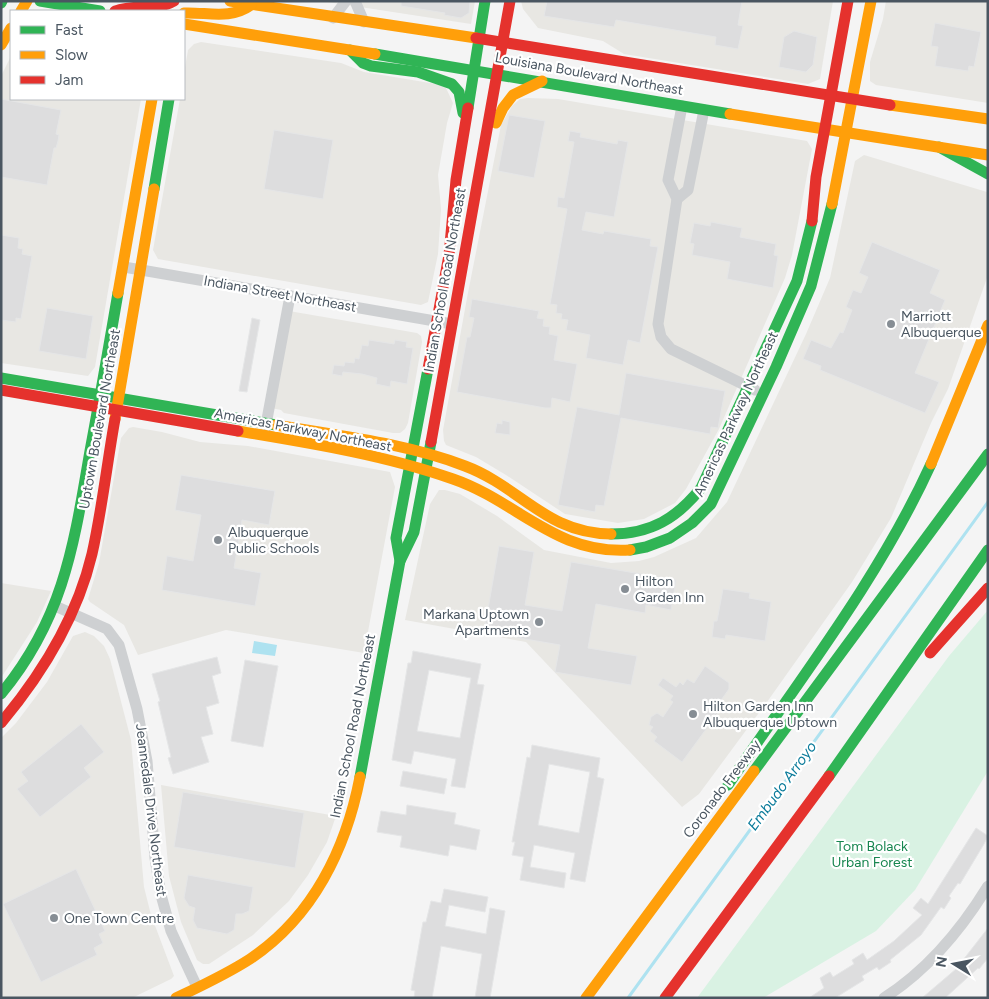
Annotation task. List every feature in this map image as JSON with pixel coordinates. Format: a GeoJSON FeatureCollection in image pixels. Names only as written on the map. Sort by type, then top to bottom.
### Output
{"type":"FeatureCollection","features":[{"type":"Feature","properties":{"kind":"main road"},"geometry":{"type":"LineString","coordinates":[[40,1],[94,10]]}},
{"type":"Feature","properties":{"kind":"main road"},"geometry":{"type":"LineString","coordinates":[[116,10],[124,5],[163,7],[174,1]]}},
{"type":"Feature","properties":{"kind":"main road","name":"Louisiana Boulevard Northeast"},"geometry":{"type":"LineString","coordinates":[[230,1],[333,18],[503,41],[829,96],[988,119]]}},
{"type":"Feature","properties":{"kind":"main road","name":"Indian School Road Northeast"},"geometry":{"type":"LineString","coordinates":[[400,561],[396,538],[449,255],[456,180],[484,1]]}},
{"type":"Feature","properties":{"kind":"main road","name":"Indian School Road Northeast"},"geometry":{"type":"LineString","coordinates":[[176,998],[244,963],[279,935],[317,891],[344,840],[359,785],[400,561],[414,532],[510,1]]}},
{"type":"Feature","properties":{"kind":"main road","name":"Americas Parkway Northeast"},"geometry":{"type":"LineString","coordinates":[[1,378],[266,422],[412,450],[485,475],[563,525],[585,531],[634,534],[652,529],[672,519],[690,504],[710,472],[800,273],[814,209],[816,176],[825,131],[829,96],[848,1]]}},
{"type":"Feature","properties":{"kind":"main road","name":"Americas Parkway Northeast"},"geometry":{"type":"LineString","coordinates":[[1,390],[98,409],[357,453],[426,470],[462,482],[560,540],[583,547],[606,550],[640,549],[672,538],[700,516],[711,504],[811,286],[834,198],[871,1]]}},
{"type":"Feature","properties":{"kind":"main road"},"geometry":{"type":"LineString","coordinates":[[185,13],[233,15],[243,12],[251,5]]}},
{"type":"Feature","properties":{"kind":"main road","name":"Louisiana Boulevard Northeast"},"geometry":{"type":"LineString","coordinates":[[185,24],[498,73],[825,131],[988,155]]}},
{"type":"Feature","properties":{"kind":"main road"},"geometry":{"type":"LineString","coordinates":[[1,45],[10,30]]}},
{"type":"Feature","properties":{"kind":"main road"},"geometry":{"type":"LineString","coordinates":[[350,50],[362,63],[371,66],[429,75],[450,81],[459,90],[465,124]]}},
{"type":"Feature","properties":{"kind":"main road"},"geometry":{"type":"LineString","coordinates":[[478,180],[502,108],[515,93],[524,88],[536,86],[543,81]]}},
{"type":"Feature","properties":{"kind":"main road","name":"Uptown Boulevard Northeast"},"geometry":{"type":"LineString","coordinates":[[1,694],[46,627],[55,606],[73,550],[152,100]]}},
{"type":"Feature","properties":{"kind":"main road","name":"Uptown Boulevard Northeast"},"geometry":{"type":"LineString","coordinates":[[1,723],[44,668],[72,614],[92,554],[120,398],[169,100]]}},
{"type":"Feature","properties":{"kind":"main road"},"geometry":{"type":"LineString","coordinates":[[939,147],[988,174]]}},
{"type":"Feature","properties":{"kind":"main road"},"geometry":{"type":"LineString","coordinates":[[679,871],[724,791],[850,606],[897,532],[927,471],[988,325]]}},
{"type":"Feature","properties":{"kind":"main road","name":"Coronado Freeway"},"geometry":{"type":"LineString","coordinates":[[586,998],[988,454]]}},
{"type":"Feature","properties":{"kind":"main road"},"geometry":{"type":"LineString","coordinates":[[665,998],[872,718],[988,550]]}},
{"type":"Feature","properties":{"kind":"main road"},"geometry":{"type":"LineString","coordinates":[[872,718],[988,588]]}},
{"type":"Feature","properties":{"kind":"street"},"geometry":{"type":"LineString","coordinates":[[333,18],[346,1]]}},
{"type":"Feature","properties":{"kind":"street"},"geometry":{"type":"LineString","coordinates":[[355,1],[364,22]]}},
{"type":"Feature","properties":{"kind":"street"},"geometry":{"type":"LineString","coordinates":[[682,106],[668,180],[678,199],[659,311],[658,324],[661,337],[671,349],[763,394]]}},
{"type":"Feature","properties":{"kind":"street"},"geometry":{"type":"LineString","coordinates":[[678,199],[688,190],[704,110]]}},
{"type":"Feature","properties":{"kind":"street","name":"Indiana Street Northeast"},"geometry":{"type":"LineString","coordinates":[[124,267],[452,324]]}},
{"type":"Feature","properties":{"kind":"street"},"geometry":{"type":"LineString","coordinates":[[264,437],[290,296]]}},
{"type":"Feature","properties":{"kind":"street","name":"Jeannedale Drive Northeast"},"geometry":{"type":"LineString","coordinates":[[55,606],[107,629],[119,645],[137,709],[147,761],[155,858],[161,896],[171,931],[197,988]]}},
{"type":"Feature","properties":{"kind":"street"},"geometry":{"type":"LineString","coordinates":[[884,998],[902,986],[934,958],[957,932],[988,886]]}},
{"type":"Feature","properties":{"kind":"shaded area"},"geometry":{"type":"Polygon","coordinates":[[[321,1],[475,1],[471,24],[321,1]]]}},
{"type":"Feature","properties":{"kind":"shaded area"},"geometry":{"type":"Polygon","coordinates":[[[521,1],[833,1],[820,79],[808,84],[624,54],[603,41],[538,28],[523,9],[521,1]]]}},
{"type":"Feature","properties":{"kind":"shaded area"},"geometry":{"type":"Polygon","coordinates":[[[886,1],[988,1],[988,103],[876,85],[870,81],[870,62],[883,19],[886,1]]]}},
{"type":"Feature","properties":{"kind":"shaded area"},"geometry":{"type":"Polygon","coordinates":[[[201,42],[341,63],[364,72],[436,84],[446,88],[453,103],[447,123],[438,175],[441,209],[438,254],[428,302],[421,305],[158,259],[153,250],[180,100],[185,100],[185,67],[188,50],[194,44],[201,42]]]}},
{"type":"Feature","properties":{"kind":"shaded area"},"geometry":{"type":"Polygon","coordinates":[[[10,58],[10,100],[141,100],[95,367],[88,376],[1,363],[1,76],[10,58]]]}},
{"type":"Feature","properties":{"kind":"shaded area"},"geometry":{"type":"Polygon","coordinates":[[[520,99],[558,99],[807,141],[812,149],[792,255],[785,278],[719,429],[686,489],[675,503],[644,519],[618,523],[565,514],[506,475],[476,457],[446,445],[444,441],[443,430],[501,125],[512,106],[520,99]]]}},
{"type":"Feature","properties":{"kind":"shaded area"},"geometry":{"type":"Polygon","coordinates":[[[864,155],[987,192],[988,275],[948,389],[931,423],[891,518],[852,582],[767,702],[699,794],[682,807],[526,642],[405,620],[430,504],[439,490],[460,494],[497,516],[544,550],[611,563],[639,561],[654,557],[696,538],[727,502],[806,334],[830,278],[855,161],[864,155]]]}},
{"type":"Feature","properties":{"kind":"shaded area"},"geometry":{"type":"Polygon","coordinates":[[[289,311],[417,333],[421,336],[422,342],[408,423],[405,429],[400,433],[393,433],[284,413],[281,410],[271,408],[289,311]]]}},
{"type":"Feature","properties":{"kind":"shaded area"},"geometry":{"type":"Polygon","coordinates":[[[133,427],[200,442],[248,446],[390,472],[395,487],[364,653],[226,630],[138,655],[124,625],[88,599],[99,563],[121,438],[129,428],[133,427]]]}},
{"type":"Feature","properties":{"kind":"shaded area"},"geometry":{"type":"Polygon","coordinates":[[[1,583],[51,591],[37,622],[1,678],[1,583]]]}},
{"type":"Feature","properties":{"kind":"shaded area"},"geometry":{"type":"Polygon","coordinates":[[[85,632],[94,636],[104,646],[110,659],[131,740],[144,887],[151,915],[174,976],[132,998],[1,998],[1,738],[16,723],[47,682],[73,636],[85,632]]]}},
{"type":"Feature","properties":{"kind":"shaded area"},"geometry":{"type":"Polygon","coordinates":[[[161,785],[336,816],[327,842],[308,875],[289,901],[253,935],[209,964],[203,964],[197,960],[181,922],[169,876],[161,785]]]}},
{"type":"Feature","properties":{"kind":"green space","name":"Tom Bolack Urban Forest"},"geometry":{"type":"Polygon","coordinates":[[[988,610],[988,771],[915,890],[876,931],[763,998],[697,998],[949,656],[988,610]]]}},
{"type":"Feature","properties":{"kind":"water"},"geometry":{"type":"Polygon","coordinates":[[[254,641],[277,645],[275,656],[252,653],[254,641]]]}},
{"type":"Feature","properties":{"kind":"building"},"geometry":{"type":"Polygon","coordinates":[[[401,1],[470,1],[469,13],[461,18],[444,15],[445,13],[401,6],[401,1]]]}},
{"type":"Feature","properties":{"kind":"building"},"geometry":{"type":"Polygon","coordinates":[[[547,1],[742,1],[738,25],[743,26],[738,49],[715,45],[716,37],[616,20],[614,27],[544,16],[547,1]]]}},
{"type":"Feature","properties":{"kind":"building"},"geometry":{"type":"Polygon","coordinates":[[[935,23],[981,32],[974,67],[969,66],[968,71],[935,66],[938,47],[931,46],[935,23]]]}},
{"type":"Feature","properties":{"kind":"building"},"geometry":{"type":"Polygon","coordinates":[[[794,31],[817,37],[813,65],[806,72],[779,67],[784,37],[794,31]]]}},
{"type":"Feature","properties":{"kind":"building"},"geometry":{"type":"Polygon","coordinates":[[[1,99],[61,110],[56,134],[59,135],[58,141],[56,148],[54,148],[47,185],[1,177],[1,99]]]}},
{"type":"Feature","properties":{"kind":"building"},"geometry":{"type":"Polygon","coordinates":[[[509,115],[545,121],[534,178],[498,171],[509,115]]]}},
{"type":"Feature","properties":{"kind":"building"},"geometry":{"type":"Polygon","coordinates":[[[274,130],[333,140],[323,199],[264,189],[274,130]]]}},
{"type":"Feature","properties":{"kind":"building"},"geometry":{"type":"Polygon","coordinates":[[[570,131],[581,133],[580,137],[617,144],[618,140],[628,142],[614,217],[586,212],[582,230],[603,234],[604,231],[651,239],[650,246],[658,247],[640,343],[628,340],[623,365],[586,358],[590,335],[566,330],[568,320],[561,319],[562,314],[556,313],[557,305],[550,304],[567,209],[557,207],[558,197],[564,198],[574,142],[568,141],[570,131]]]}},
{"type":"Feature","properties":{"kind":"building"},"geometry":{"type":"Polygon","coordinates":[[[711,222],[742,228],[740,237],[776,244],[774,255],[778,256],[773,288],[727,279],[730,262],[692,255],[694,244],[690,243],[694,223],[710,226],[711,222]]]}},
{"type":"Feature","properties":{"kind":"building"},"geometry":{"type":"Polygon","coordinates":[[[1,235],[19,238],[18,248],[23,249],[22,254],[32,256],[21,319],[16,318],[16,322],[1,320],[1,235]]]}},
{"type":"Feature","properties":{"kind":"building","name":"Marriott Albuquerque"},"geometry":{"type":"Polygon","coordinates":[[[872,242],[940,270],[930,293],[945,300],[915,373],[939,382],[925,413],[820,370],[821,366],[803,359],[811,340],[831,348],[840,332],[843,333],[852,310],[846,307],[853,290],[861,293],[868,277],[859,273],[872,242]]]}},
{"type":"Feature","properties":{"kind":"building"},"geometry":{"type":"Polygon","coordinates":[[[472,299],[539,311],[537,318],[544,319],[543,326],[550,327],[549,334],[558,336],[554,360],[577,364],[570,402],[552,398],[551,408],[545,408],[457,392],[467,337],[470,337],[474,318],[469,317],[472,299]]]}},
{"type":"Feature","properties":{"kind":"building"},"geometry":{"type":"Polygon","coordinates":[[[47,308],[93,316],[86,359],[39,351],[47,308]]]}},
{"type":"Feature","properties":{"kind":"building"},"geometry":{"type":"Polygon","coordinates":[[[252,318],[260,320],[247,392],[239,391],[252,318]]]}},
{"type":"Feature","properties":{"kind":"building"},"geometry":{"type":"Polygon","coordinates":[[[369,340],[394,344],[395,340],[407,342],[406,347],[413,348],[407,384],[391,381],[390,387],[376,384],[377,378],[362,374],[343,372],[342,376],[332,374],[334,365],[344,366],[345,362],[354,363],[355,358],[359,359],[362,345],[368,346],[369,340]]]}},
{"type":"Feature","properties":{"kind":"building"},"geometry":{"type":"Polygon","coordinates":[[[626,373],[725,391],[718,428],[711,427],[710,434],[621,418],[604,506],[596,505],[595,512],[558,505],[577,407],[619,415],[626,373]]]}},
{"type":"Feature","properties":{"kind":"building"},"geometry":{"type":"Polygon","coordinates":[[[502,420],[510,422],[510,435],[495,433],[497,423],[502,424],[502,420]]]}},
{"type":"Feature","properties":{"kind":"building","name":"Albuquerque Public Schools"},"geometry":{"type":"Polygon","coordinates":[[[181,475],[275,491],[269,525],[242,520],[234,568],[261,573],[255,606],[162,590],[167,556],[193,561],[201,515],[175,510],[181,475]]]}},
{"type":"Feature","properties":{"kind":"building","name":"Markana Uptown Apartments"},"geometry":{"type":"Polygon","coordinates":[[[499,546],[534,552],[525,605],[562,611],[571,562],[676,580],[671,610],[646,605],[645,613],[596,604],[588,648],[637,656],[631,685],[555,672],[560,645],[484,632],[499,546]]]}},
{"type":"Feature","properties":{"kind":"building"},"geometry":{"type":"Polygon","coordinates":[[[723,589],[750,593],[749,598],[771,602],[765,641],[726,635],[725,639],[712,637],[714,621],[717,621],[723,589]]]}},
{"type":"Feature","properties":{"kind":"building"},"geometry":{"type":"Polygon","coordinates":[[[413,651],[481,664],[477,684],[484,685],[465,788],[451,786],[456,759],[414,751],[411,764],[392,760],[408,663],[411,663],[413,651]],[[429,670],[417,731],[460,738],[471,678],[429,670]]]}},
{"type":"Feature","properties":{"kind":"building"},"geometry":{"type":"Polygon","coordinates":[[[217,657],[221,673],[212,676],[219,703],[206,707],[213,734],[201,737],[209,762],[173,774],[168,758],[171,757],[158,702],[160,701],[152,674],[217,657]]]}},
{"type":"Feature","properties":{"kind":"building"},"geometry":{"type":"Polygon","coordinates":[[[245,660],[278,666],[263,747],[231,741],[245,660]]]}},
{"type":"Feature","properties":{"kind":"building","name":"Hilton Garden Inn Albuquerque Uptown"},"geometry":{"type":"Polygon","coordinates":[[[705,666],[729,683],[729,689],[719,703],[723,706],[682,762],[654,741],[657,737],[650,731],[653,727],[649,725],[651,717],[657,713],[663,717],[673,702],[670,700],[673,696],[658,685],[663,678],[676,687],[680,682],[683,685],[687,679],[694,683],[705,666]]]}},
{"type":"Feature","properties":{"kind":"building"},"geometry":{"type":"Polygon","coordinates":[[[81,724],[104,752],[84,768],[91,777],[40,817],[17,789],[28,781],[21,772],[81,724]]]}},
{"type":"Feature","properties":{"kind":"building"},"geometry":{"type":"Polygon","coordinates":[[[532,745],[600,758],[597,777],[604,779],[585,882],[570,879],[575,853],[534,845],[530,867],[566,873],[564,888],[520,880],[524,857],[512,855],[515,842],[512,842],[527,757],[530,758],[532,745]],[[549,764],[538,825],[579,833],[590,772],[549,764]]]}},
{"type":"Feature","properties":{"kind":"building"},"geometry":{"type":"Polygon","coordinates":[[[403,771],[447,779],[444,794],[400,786],[403,771]]]}},
{"type":"Feature","properties":{"kind":"building"},"geometry":{"type":"Polygon","coordinates":[[[183,792],[304,813],[295,868],[174,847],[183,792]]]}},
{"type":"Feature","properties":{"kind":"building"},"geometry":{"type":"Polygon","coordinates":[[[407,805],[456,813],[454,824],[480,830],[476,850],[450,845],[448,856],[400,847],[402,836],[377,832],[381,811],[406,815],[407,805]]]}},
{"type":"Feature","properties":{"kind":"building"},"geometry":{"type":"Polygon","coordinates":[[[976,828],[988,836],[984,844],[960,884],[958,883],[949,896],[951,898],[944,909],[941,907],[921,935],[890,960],[891,962],[879,970],[877,967],[862,976],[864,980],[835,998],[809,998],[824,988],[820,978],[830,972],[833,977],[854,964],[852,960],[863,953],[867,960],[894,941],[922,915],[913,908],[921,898],[928,904],[976,828]]]}},
{"type":"Feature","properties":{"kind":"building","name":"One Town Centre"},"geometry":{"type":"Polygon","coordinates":[[[76,869],[105,931],[99,934],[103,943],[94,948],[97,955],[41,982],[3,904],[76,869]]]}},
{"type":"Feature","properties":{"kind":"building"},"geometry":{"type":"Polygon","coordinates":[[[188,875],[253,887],[249,911],[236,914],[234,930],[227,934],[197,928],[193,920],[195,908],[189,906],[184,898],[188,875]]]}},
{"type":"Feature","properties":{"kind":"building"},"geometry":{"type":"Polygon","coordinates":[[[444,889],[488,897],[485,912],[449,905],[445,926],[486,934],[490,908],[505,911],[490,998],[475,998],[482,954],[441,946],[432,998],[414,998],[415,991],[411,990],[423,922],[426,922],[431,901],[441,903],[444,889]]]}},
{"type":"Feature","properties":{"kind":"building"},"geometry":{"type":"Polygon","coordinates":[[[988,928],[988,958],[979,969],[945,998],[922,998],[956,969],[988,928]]]}},
{"type":"Feature","properties":{"kind":"waterway","name":"Embudo Arroyo"},"geometry":{"type":"LineString","coordinates":[[628,998],[988,502]]}},
{"type":"Feature","properties":{"kind":"traffic: fast"},"geometry":{"type":"LineString","coordinates":[[40,1],[94,10]]}},
{"type":"Feature","properties":{"kind":"traffic: fast"},"geometry":{"type":"LineString","coordinates":[[468,108],[485,1]]}},
{"type":"Feature","properties":{"kind":"traffic: fast"},"geometry":{"type":"LineString","coordinates":[[350,50],[363,63],[371,66],[418,72],[452,84],[459,92],[463,113]]}},
{"type":"Feature","properties":{"kind":"traffic: fast"},"geometry":{"type":"LineString","coordinates":[[375,54],[730,114]]}},
{"type":"Feature","properties":{"kind":"traffic: fast"},"geometry":{"type":"LineString","coordinates":[[154,189],[169,100]]}},
{"type":"Feature","properties":{"kind":"traffic: fast"},"geometry":{"type":"LineString","coordinates":[[939,147],[988,174]]}},
{"type":"Feature","properties":{"kind":"traffic: fast"},"geometry":{"type":"LineString","coordinates":[[630,550],[646,547],[670,538],[692,523],[711,504],[776,367],[811,286],[832,204]]}},
{"type":"Feature","properties":{"kind":"traffic: fast"},"geometry":{"type":"LineString","coordinates":[[611,534],[639,531],[662,522],[673,516],[701,488],[797,281],[812,221]]}},
{"type":"Feature","properties":{"kind":"traffic: fast"},"geometry":{"type":"LineString","coordinates":[[1,694],[22,666],[39,637],[53,608],[63,579],[78,518],[118,293]]}},
{"type":"Feature","properties":{"kind":"traffic: fast"},"geometry":{"type":"LineString","coordinates":[[400,561],[396,538],[428,369]]}},
{"type":"Feature","properties":{"kind":"traffic: fast"},"geometry":{"type":"LineString","coordinates":[[1,378],[276,425]]}},
{"type":"Feature","properties":{"kind":"traffic: fast"},"geometry":{"type":"LineString","coordinates":[[360,777],[400,561],[414,532],[431,442]]}},
{"type":"Feature","properties":{"kind":"traffic: fast"},"geometry":{"type":"LineString","coordinates":[[754,771],[988,454]]}},
{"type":"Feature","properties":{"kind":"traffic: fast"},"geometry":{"type":"LineString","coordinates":[[728,785],[862,589],[910,507],[931,464]]}},
{"type":"Feature","properties":{"kind":"traffic: fast"},"geometry":{"type":"LineString","coordinates":[[829,776],[988,550]]}},
{"type":"Feature","properties":{"kind":"traffic: slow"},"geometry":{"type":"LineString","coordinates":[[22,10],[27,1]]}},
{"type":"Feature","properties":{"kind":"traffic: slow"},"geometry":{"type":"LineString","coordinates":[[230,1],[476,38]]}},
{"type":"Feature","properties":{"kind":"traffic: slow"},"geometry":{"type":"LineString","coordinates":[[832,204],[871,1]]}},
{"type":"Feature","properties":{"kind":"traffic: slow"},"geometry":{"type":"LineString","coordinates":[[185,13],[227,14],[243,10],[251,5]]}},
{"type":"Feature","properties":{"kind":"traffic: slow"},"geometry":{"type":"LineString","coordinates":[[185,24],[375,54]]}},
{"type":"Feature","properties":{"kind":"traffic: slow"},"geometry":{"type":"LineString","coordinates":[[1,45],[10,30]]}},
{"type":"Feature","properties":{"kind":"traffic: slow"},"geometry":{"type":"LineString","coordinates":[[496,123],[503,108],[513,95],[542,81]]}},
{"type":"Feature","properties":{"kind":"traffic: slow"},"geometry":{"type":"LineString","coordinates":[[118,293],[152,100]]}},
{"type":"Feature","properties":{"kind":"traffic: slow"},"geometry":{"type":"LineString","coordinates":[[890,105],[988,119]]}},
{"type":"Feature","properties":{"kind":"traffic: slow"},"geometry":{"type":"LineString","coordinates":[[730,114],[988,155]]}},
{"type":"Feature","properties":{"kind":"traffic: slow"},"geometry":{"type":"LineString","coordinates":[[115,419],[154,189]]}},
{"type":"Feature","properties":{"kind":"traffic: slow"},"geometry":{"type":"LineString","coordinates":[[931,464],[988,325]]}},
{"type":"Feature","properties":{"kind":"traffic: slow"},"geometry":{"type":"LineString","coordinates":[[276,425],[372,441],[442,458],[485,475],[534,508],[568,526],[588,532],[611,534]]}},
{"type":"Feature","properties":{"kind":"traffic: slow"},"geometry":{"type":"LineString","coordinates":[[238,431],[347,450],[401,463],[453,479],[476,489],[558,536],[580,544],[604,549],[630,550]]}},
{"type":"Feature","properties":{"kind":"traffic: slow"},"geometry":{"type":"LineString","coordinates":[[586,998],[754,771]]}},
{"type":"Feature","properties":{"kind":"traffic: slow"},"geometry":{"type":"LineString","coordinates":[[176,998],[223,975],[250,959],[292,923],[309,902],[336,855],[346,830],[360,777]]}},
{"type":"Feature","properties":{"kind":"traffic: jam"},"geometry":{"type":"LineString","coordinates":[[118,10],[160,6],[174,1]]}},
{"type":"Feature","properties":{"kind":"traffic: jam"},"geometry":{"type":"LineString","coordinates":[[431,442],[510,1]]}},
{"type":"Feature","properties":{"kind":"traffic: jam"},"geometry":{"type":"LineString","coordinates":[[812,221],[816,177],[848,1]]}},
{"type":"Feature","properties":{"kind":"traffic: jam"},"geometry":{"type":"LineString","coordinates":[[476,38],[890,105]]}},
{"type":"Feature","properties":{"kind":"traffic: jam"},"geometry":{"type":"LineString","coordinates":[[428,369],[449,255],[456,180],[468,108]]}},
{"type":"Feature","properties":{"kind":"traffic: jam"},"geometry":{"type":"LineString","coordinates":[[1,390],[238,431]]}},
{"type":"Feature","properties":{"kind":"traffic: jam"},"geometry":{"type":"LineString","coordinates":[[1,723],[44,665],[77,600],[96,537],[115,419]]}},
{"type":"Feature","properties":{"kind":"traffic: jam"},"geometry":{"type":"LineString","coordinates":[[930,653],[988,588]]}},
{"type":"Feature","properties":{"kind":"traffic: jam"},"geometry":{"type":"LineString","coordinates":[[665,998],[829,776]]}},
{"type":"Feature","properties":{"kind":"place","name":"Marriott Albuquerque"},"geometry":{"type":"Point","coordinates":[891,324]}},
{"type":"Feature","properties":{"kind":"place","name":"Albuquerque Public Schools"},"geometry":{"type":"Point","coordinates":[218,540]}},
{"type":"Feature","properties":{"kind":"place","name":"Hilton Garden Inn"},"geometry":{"type":"Point","coordinates":[625,589]}},
{"type":"Feature","properties":{"kind":"place","name":"Markana Uptown Apartments"},"geometry":{"type":"Point","coordinates":[539,622]}},
{"type":"Feature","properties":{"kind":"place","name":"Hilton Garden Inn Albuquerque Uptown"},"geometry":{"type":"Point","coordinates":[693,714]}},
{"type":"Feature","properties":{"kind":"place","name":"One Town Centre"},"geometry":{"type":"Point","coordinates":[54,918]}}]}
